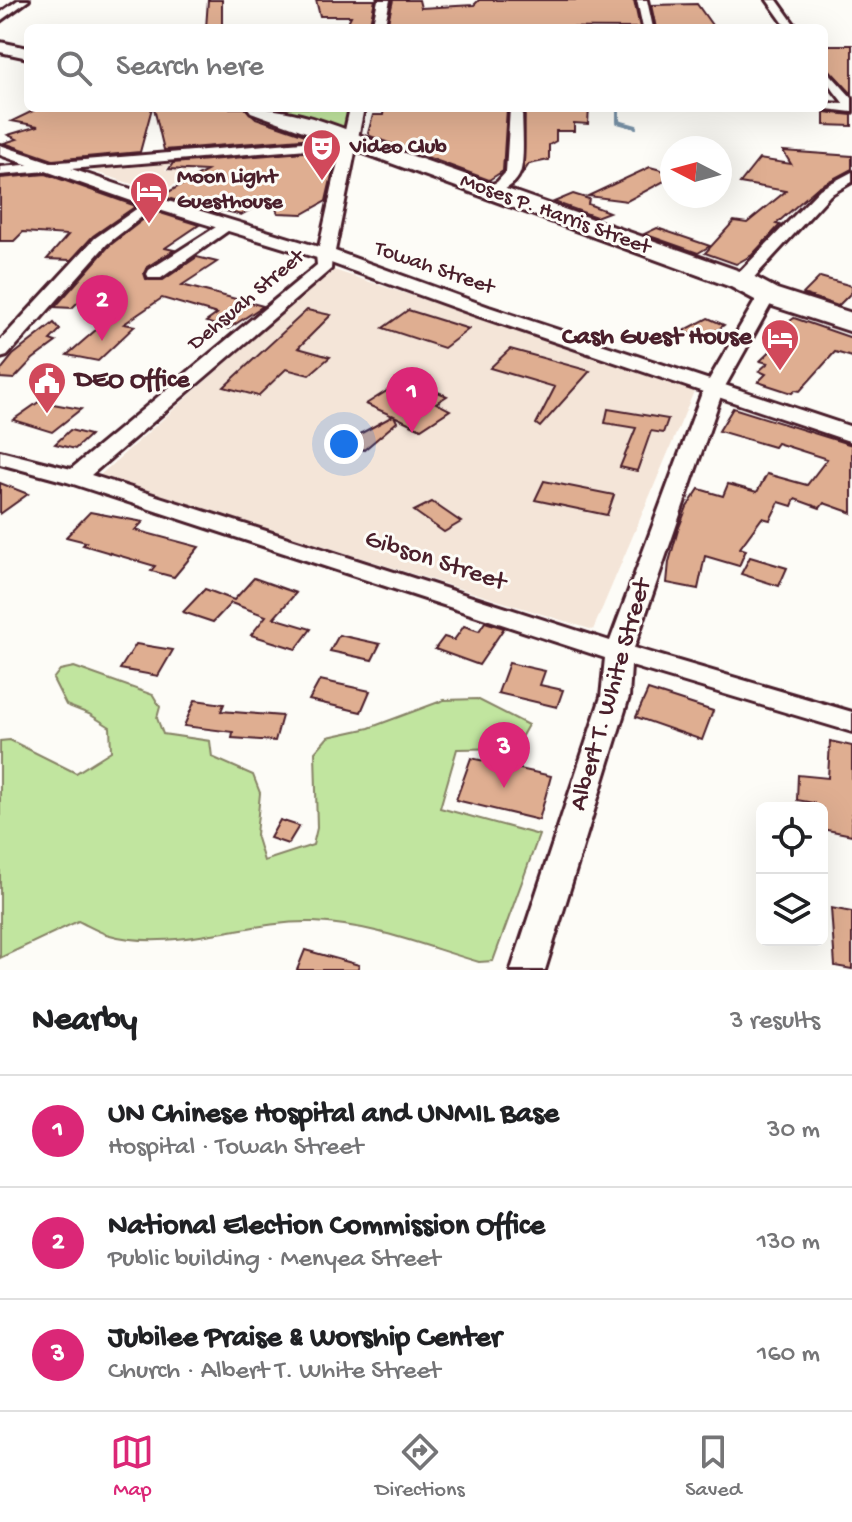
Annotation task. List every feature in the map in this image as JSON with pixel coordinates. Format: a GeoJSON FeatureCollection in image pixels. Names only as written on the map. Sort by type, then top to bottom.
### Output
{"type":"FeatureCollection","features":[{"type":"Feature","properties":{"kind":"highway"},"geometry":{"type":"LineString","coordinates":[[0,47],[24,52]]}},
{"type":"Feature","properties":{"kind":"highway","name":"Moses P. Harris Street"},"geometry":{"type":"LineString","coordinates":[[270,112],[741,281],[767,295],[852,323]]}},
{"type":"Feature","properties":{"kind":"street"},"geometry":{"type":"LineString","coordinates":[[0,18],[24,0]]}},
{"type":"Feature","properties":{"kind":"street"},"geometry":{"type":"LineString","coordinates":[[379,24],[384,0]]}},
{"type":"Feature","properties":{"kind":"street"},"geometry":{"type":"LineString","coordinates":[[642,0],[647,24]]}},
{"type":"Feature","properties":{"kind":"street"},"geometry":{"type":"LineString","coordinates":[[772,0],[789,24]]}},
{"type":"Feature","properties":{"kind":"street"},"geometry":{"type":"LineString","coordinates":[[828,75],[852,107]]}},
{"type":"Feature","properties":{"kind":"street"},"geometry":{"type":"LineString","coordinates":[[828,107],[852,107]]}},
{"type":"Feature","properties":{"kind":"street","name":"Dehsuah Street"},"geometry":{"type":"LineString","coordinates":[[75,477],[325,266],[356,112]]}},
{"type":"Feature","properties":{"kind":"street"},"geometry":{"type":"LineString","coordinates":[[488,191],[502,185],[513,173],[516,112]]}},
{"type":"Feature","properties":{"kind":"street"},"geometry":{"type":"LineString","coordinates":[[0,171],[350,140]]}},
{"type":"Feature","properties":{"kind":"street","name":"Towah Street"},"geometry":{"type":"LineString","coordinates":[[0,143],[327,250],[383,277],[715,384],[852,422]]}},
{"type":"Feature","properties":{"kind":"street","name":"Towah Street"},"geometry":{"type":"LineString","coordinates":[[0,150],[227,225],[327,250]]}},
{"type":"Feature","properties":{"kind":"street"},"geometry":{"type":"LineString","coordinates":[[741,281],[825,192],[852,176]]}},
{"type":"Feature","properties":{"kind":"street"},"geometry":{"type":"LineString","coordinates":[[0,352],[101,241],[152,202]]}},
{"type":"Feature","properties":{"kind":"street"},"geometry":{"type":"LineString","coordinates":[[155,274],[227,225]]}},
{"type":"Feature","properties":{"kind":"street","name":"Albert T. White Street"},"geometry":{"type":"LineString","coordinates":[[528,970],[615,697],[619,653],[715,384],[767,295]]}},
{"type":"Feature","properties":{"kind":"street","name":"Towah Street"},"geometry":{"type":"LineString","coordinates":[[715,384],[852,435]]}},
{"type":"Feature","properties":{"kind":"street","name":"Gibson Street"},"geometry":{"type":"LineString","coordinates":[[0,457],[75,477],[619,653],[852,722]]}},
{"type":"Feature","properties":{"kind":"shaded area"},"geometry":{"type":"Polygon","coordinates":[[[178,158],[165,170],[190,171],[186,174],[190,176],[159,193],[80,167],[178,158]]]}},
{"type":"Feature","properties":{"kind":"shaded area"},"geometry":{"type":"Polygon","coordinates":[[[331,269],[695,389],[593,630],[99,476],[331,269]]]}},
{"type":"Feature","properties":{"kind":"green space"},"geometry":{"type":"Polygon","coordinates":[[[279,112],[351,112],[347,126],[330,129],[279,112]]]}},
{"type":"Feature","properties":{"kind":"green space"},"geometry":{"type":"Polygon","coordinates":[[[74,667],[153,695],[160,707],[157,718],[163,734],[210,741],[212,757],[253,775],[260,793],[256,835],[264,861],[313,845],[317,828],[315,752],[328,737],[369,728],[444,700],[477,699],[528,725],[515,748],[457,749],[440,808],[539,835],[493,961],[479,962],[377,931],[313,922],[157,940],[106,934],[78,921],[0,958],[0,741],[10,740],[76,773],[111,751],[110,727],[66,705],[53,679],[60,670],[74,667]]]}},
{"type":"Feature","properties":{"kind":"building"},"geometry":{"type":"Polygon","coordinates":[[[208,0],[222,0],[222,24],[206,24],[208,0]]]}},
{"type":"Feature","properties":{"kind":"building"},"geometry":{"type":"Polygon","coordinates":[[[316,0],[375,0],[370,24],[347,24],[351,16],[320,16],[316,0]]]}},
{"type":"Feature","properties":{"kind":"building"},"geometry":{"type":"Polygon","coordinates":[[[393,0],[419,0],[421,8],[474,5],[479,0],[634,0],[639,24],[412,24],[388,22],[393,0]]]}},
{"type":"Feature","properties":{"kind":"building"},"geometry":{"type":"Polygon","coordinates":[[[697,4],[711,24],[655,24],[651,5],[697,4]]]}},
{"type":"Feature","properties":{"kind":"building"},"geometry":{"type":"Polygon","coordinates":[[[828,45],[852,45],[852,94],[828,68],[828,45]]]}},
{"type":"Feature","properties":{"kind":"building"},"geometry":{"type":"Polygon","coordinates":[[[31,112],[151,112],[140,152],[53,160],[4,143],[17,139],[8,135],[38,126],[12,121],[31,112]]]}},
{"type":"Feature","properties":{"kind":"building"},"geometry":{"type":"Polygon","coordinates":[[[155,112],[249,112],[256,118],[314,138],[164,150],[155,112]]]}},
{"type":"Feature","properties":{"kind":"building"},"geometry":{"type":"Polygon","coordinates":[[[383,112],[507,112],[503,171],[489,180],[370,136],[368,133],[373,115],[383,115],[383,112]]]}},
{"type":"Feature","properties":{"kind":"building"},"geometry":{"type":"Polygon","coordinates":[[[525,112],[589,112],[588,124],[574,123],[574,131],[556,131],[556,141],[549,145],[549,160],[529,164],[523,173],[525,112]]]}},
{"type":"Feature","properties":{"kind":"building"},"geometry":{"type":"Polygon","coordinates":[[[824,112],[852,115],[852,126],[824,125],[824,112]]]}},
{"type":"Feature","properties":{"kind":"building"},"geometry":{"type":"Polygon","coordinates":[[[338,149],[326,201],[303,214],[278,213],[271,198],[241,215],[222,210],[217,213],[161,196],[207,171],[169,169],[173,163],[338,149]]]}},
{"type":"Feature","properties":{"kind":"building"},"geometry":{"type":"Polygon","coordinates":[[[783,151],[852,156],[852,169],[818,187],[776,224],[780,225],[752,255],[736,264],[705,253],[734,221],[747,223],[786,191],[740,183],[759,159],[791,164],[783,151]]]}},
{"type":"Feature","properties":{"kind":"building"},"geometry":{"type":"Polygon","coordinates":[[[650,167],[660,170],[660,183],[627,201],[588,196],[650,167]]]}},
{"type":"Feature","properties":{"kind":"building"},"geometry":{"type":"Polygon","coordinates":[[[46,174],[136,206],[93,236],[71,260],[47,259],[68,235],[23,232],[14,241],[0,241],[0,178],[46,174]]]}},
{"type":"Feature","properties":{"kind":"building"},"geometry":{"type":"Polygon","coordinates":[[[573,194],[589,199],[588,204],[609,212],[596,217],[554,202],[573,194]]]}},
{"type":"Feature","properties":{"kind":"building"},"geometry":{"type":"Polygon","coordinates":[[[154,211],[199,225],[165,248],[174,250],[147,267],[144,273],[146,279],[163,280],[197,257],[217,262],[182,285],[263,306],[228,329],[206,322],[217,314],[162,298],[124,324],[135,326],[98,361],[67,355],[119,310],[81,299],[72,308],[55,307],[109,246],[154,211]]]}},
{"type":"Feature","properties":{"kind":"building"},"geometry":{"type":"Polygon","coordinates":[[[657,228],[710,246],[698,253],[644,234],[657,228]]]}},
{"type":"Feature","properties":{"kind":"building"},"geometry":{"type":"Polygon","coordinates":[[[820,277],[852,286],[852,292],[838,306],[803,294],[820,277]]]}},
{"type":"Feature","properties":{"kind":"building"},"geometry":{"type":"Polygon","coordinates":[[[307,310],[331,315],[298,348],[330,357],[309,375],[286,369],[258,396],[224,387],[307,310]]]}},
{"type":"Feature","properties":{"kind":"building"},"geometry":{"type":"Polygon","coordinates":[[[408,310],[469,329],[444,348],[383,328],[408,310]]]}},
{"type":"Feature","properties":{"kind":"building"},"geometry":{"type":"Polygon","coordinates":[[[708,318],[724,325],[705,339],[683,331],[708,318]]]}},
{"type":"Feature","properties":{"kind":"building"},"geometry":{"type":"Polygon","coordinates":[[[794,318],[852,338],[852,357],[835,352],[800,391],[792,393],[758,382],[766,374],[759,371],[768,363],[760,361],[785,337],[774,333],[794,318]]]}},
{"type":"Feature","properties":{"kind":"building"},"geometry":{"type":"Polygon","coordinates":[[[54,323],[60,330],[50,340],[56,342],[33,359],[14,379],[0,378],[0,371],[13,355],[54,323]]]}},
{"type":"Feature","properties":{"kind":"building"},"geometry":{"type":"Polygon","coordinates":[[[510,349],[590,371],[540,427],[536,424],[555,387],[490,368],[510,349]]]}},
{"type":"Feature","properties":{"kind":"building"},"geometry":{"type":"Polygon","coordinates":[[[417,383],[447,396],[436,403],[450,410],[421,429],[394,416],[397,422],[364,450],[345,442],[393,416],[366,404],[398,384],[408,389],[417,383]]]}},
{"type":"Feature","properties":{"kind":"building","name":"DEO Office"},"geometry":{"type":"Polygon","coordinates":[[[43,399],[81,409],[52,432],[13,420],[43,399]]]}},
{"type":"Feature","properties":{"kind":"building"},"geometry":{"type":"Polygon","coordinates":[[[733,408],[852,445],[852,513],[824,503],[820,508],[795,499],[792,506],[779,502],[770,520],[762,518],[740,548],[746,550],[739,566],[705,556],[698,589],[667,583],[678,530],[687,507],[699,489],[723,496],[728,484],[757,492],[767,474],[807,485],[827,459],[777,443],[774,447],[719,431],[733,408]]]}},
{"type":"Feature","properties":{"kind":"building"},"geometry":{"type":"Polygon","coordinates":[[[608,409],[668,419],[663,433],[651,431],[637,471],[620,467],[636,428],[605,423],[608,409]]]}},
{"type":"Feature","properties":{"kind":"building"},"geometry":{"type":"Polygon","coordinates":[[[70,430],[90,435],[75,449],[55,444],[70,430]]]}},
{"type":"Feature","properties":{"kind":"building"},"geometry":{"type":"Polygon","coordinates":[[[544,481],[614,495],[607,515],[535,500],[544,481]]]}},
{"type":"Feature","properties":{"kind":"building"},"geometry":{"type":"Polygon","coordinates":[[[0,483],[28,494],[0,514],[0,483]]]}},
{"type":"Feature","properties":{"kind":"building"},"geometry":{"type":"Polygon","coordinates":[[[432,502],[461,522],[444,532],[414,511],[432,502]]]}},
{"type":"Feature","properties":{"kind":"building"},"geometry":{"type":"Polygon","coordinates":[[[90,512],[143,522],[135,530],[199,547],[174,577],[151,571],[155,566],[66,537],[90,512]]]}},
{"type":"Feature","properties":{"kind":"building"},"geometry":{"type":"Polygon","coordinates":[[[750,557],[787,568],[779,586],[741,574],[750,557]]]}},
{"type":"Feature","properties":{"kind":"building"},"geometry":{"type":"Polygon","coordinates":[[[254,578],[296,593],[274,618],[311,629],[296,649],[251,635],[266,616],[231,603],[213,622],[183,612],[205,589],[234,600],[254,578]]]}},
{"type":"Feature","properties":{"kind":"building"},"geometry":{"type":"Polygon","coordinates":[[[485,622],[504,628],[479,665],[435,649],[444,637],[454,640],[464,626],[479,631],[485,622]]]}},
{"type":"Feature","properties":{"kind":"building"},"geometry":{"type":"Polygon","coordinates":[[[339,635],[380,644],[372,660],[330,651],[339,635]]]}},
{"type":"Feature","properties":{"kind":"building"},"geometry":{"type":"Polygon","coordinates":[[[136,644],[173,650],[158,676],[120,669],[136,644]]]}},
{"type":"Feature","properties":{"kind":"building"},"geometry":{"type":"Polygon","coordinates":[[[509,663],[545,671],[540,685],[563,690],[557,707],[498,693],[509,663]]]}},
{"type":"Feature","properties":{"kind":"building"},"geometry":{"type":"Polygon","coordinates":[[[320,680],[370,691],[361,712],[309,700],[320,680]]]}},
{"type":"Feature","properties":{"kind":"building"},"geometry":{"type":"Polygon","coordinates":[[[648,690],[713,711],[702,740],[636,717],[648,690]]]}},
{"type":"Feature","properties":{"kind":"building"},"geometry":{"type":"Polygon","coordinates":[[[195,700],[224,704],[221,711],[282,716],[275,741],[232,738],[233,732],[184,726],[195,700]]]}},
{"type":"Feature","properties":{"kind":"building"},"geometry":{"type":"Polygon","coordinates":[[[830,741],[852,746],[852,835],[828,830],[828,802],[797,800],[798,775],[828,778],[830,741]]]}},
{"type":"Feature","properties":{"kind":"building"},"geometry":{"type":"Polygon","coordinates":[[[471,758],[551,776],[539,820],[456,800],[471,758]]]}},
{"type":"Feature","properties":{"kind":"building"},"geometry":{"type":"Polygon","coordinates":[[[280,820],[299,826],[288,844],[270,838],[280,820]]]}},
{"type":"Feature","properties":{"kind":"building"},"geometry":{"type":"Polygon","coordinates":[[[831,908],[852,912],[852,969],[835,966],[831,908]]]}},
{"type":"Feature","properties":{"kind":"building"},"geometry":{"type":"Polygon","coordinates":[[[305,950],[359,965],[358,970],[297,970],[305,950]]]}},
{"type":"Feature","properties":{"kind":"waterway"},"geometry":{"type":"LineString","coordinates":[[618,112],[618,122],[636,127]]}},
{"type":"Feature","properties":{"kind":"place","name":"Video Club"},"geometry":{"type":"Point","coordinates":[322,182]}},
{"type":"Feature","properties":{"kind":"place","name":"Moon Light Guesthouse"},"geometry":{"type":"Point","coordinates":[149,225]}},
{"type":"Feature","properties":{"kind":"place","name":"National Election Commission Office"},"geometry":{"type":"Point","coordinates":[102,341]}},
{"type":"Feature","properties":{"kind":"place","name":"Cash Guest House"},"geometry":{"type":"Point","coordinates":[780,372]}},
{"type":"Feature","properties":{"kind":"place","name":"DEO Office"},"geometry":{"type":"Point","coordinates":[47,415]}},
{"type":"Feature","properties":{"kind":"place","name":"UN Chinese Hospital and UNMIL Base"},"geometry":{"type":"Point","coordinates":[412,433]}},
{"type":"Feature","properties":{"kind":"place","name":"Jubilee Praise & Worship Center"},"geometry":{"type":"Point","coordinates":[504,788]}}]}
